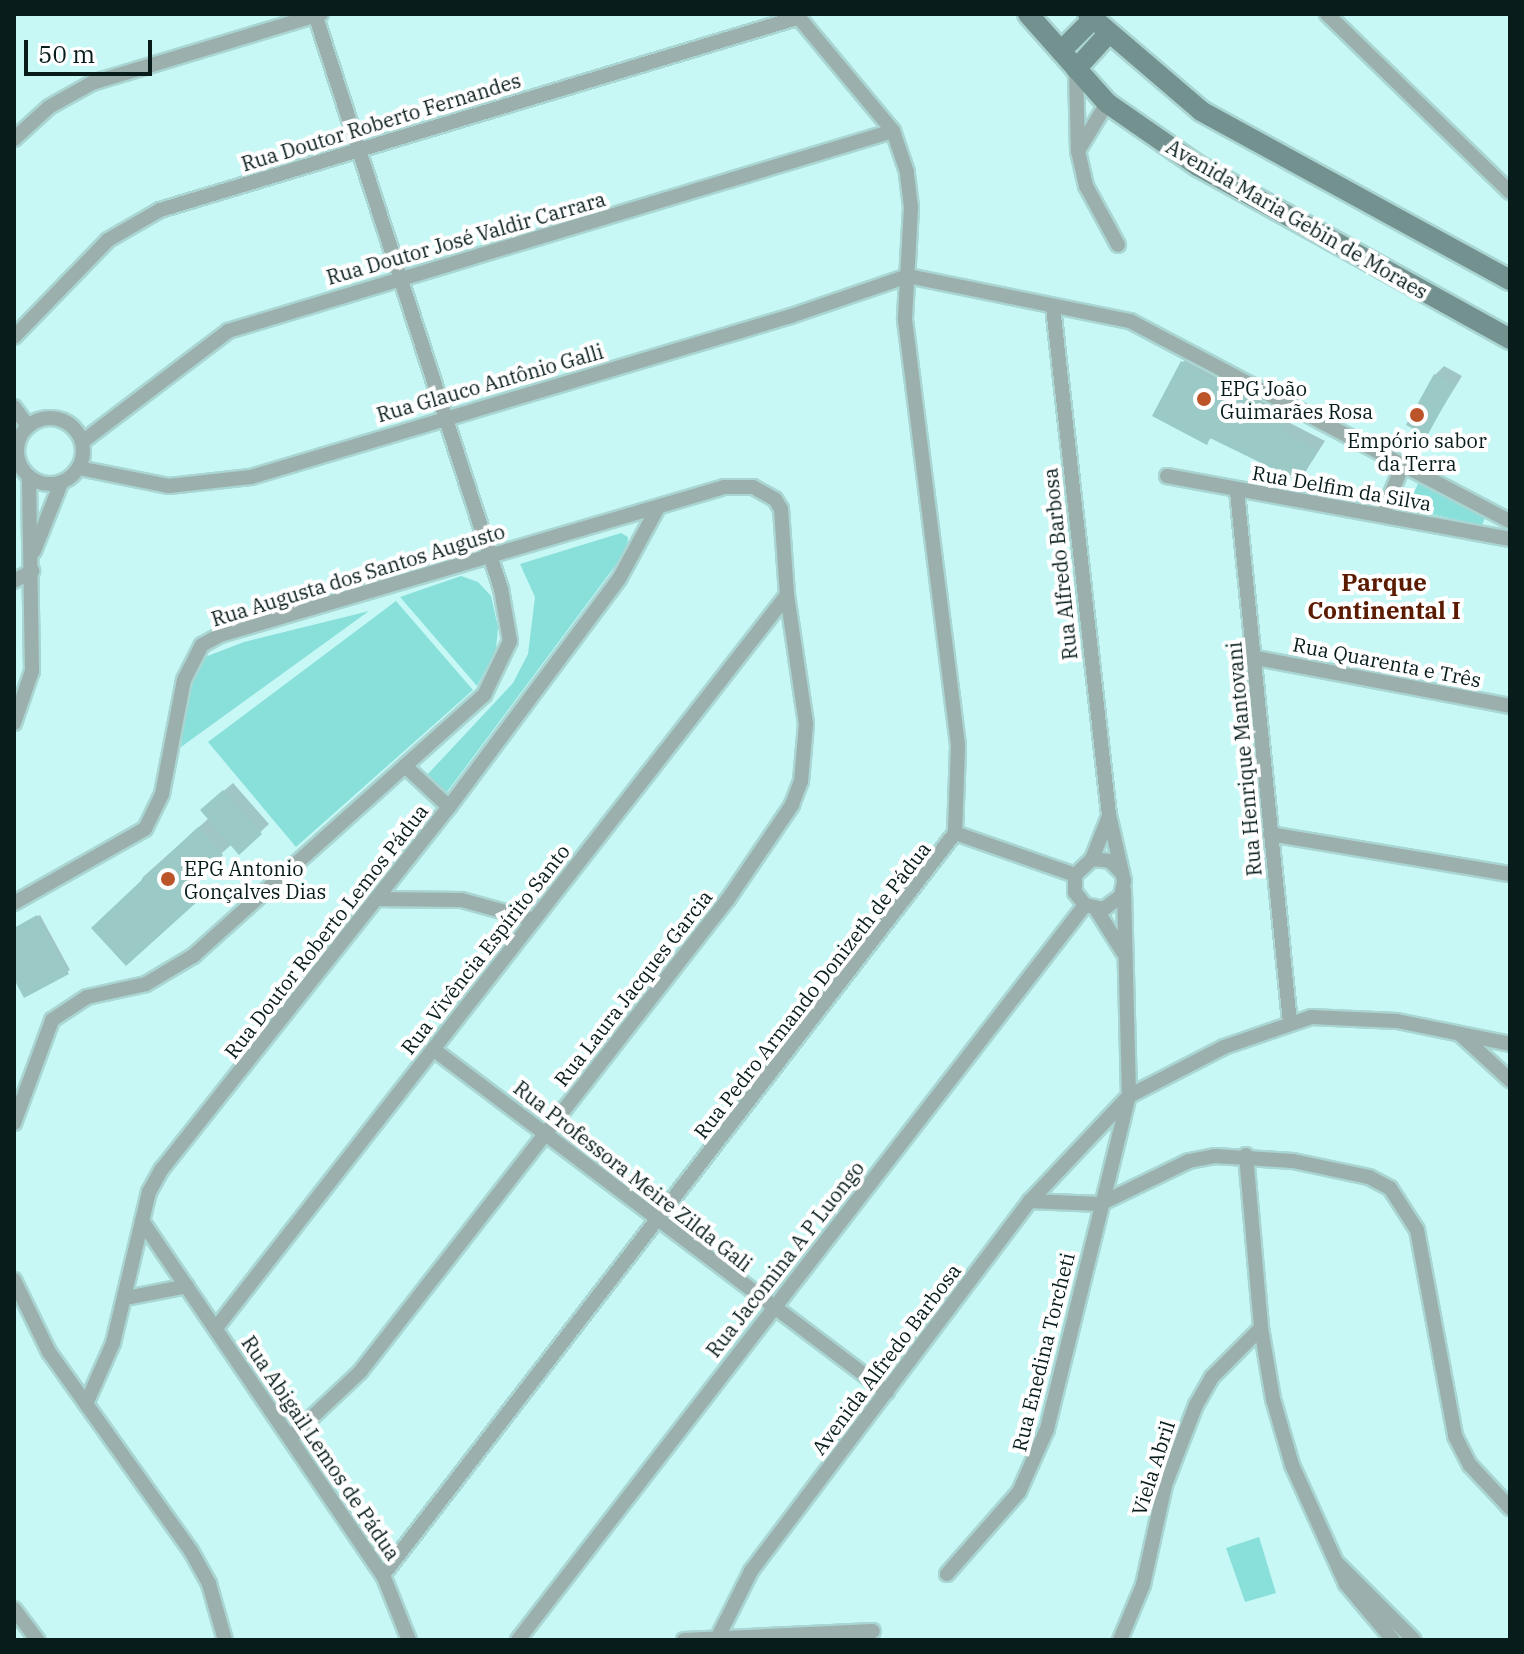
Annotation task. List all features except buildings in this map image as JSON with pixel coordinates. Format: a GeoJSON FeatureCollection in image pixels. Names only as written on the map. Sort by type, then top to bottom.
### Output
{"type":"FeatureCollection","features":[{"type":"Feature","properties":{"kind":"main road","name":"Avenida Maria Gebin de Moraes"},"geometry":{"type":"LineString","coordinates":[[1028,14],[1107,103],[1198,166],[1510,339]]}},
{"type":"Feature","properties":{"kind":"main road"},"geometry":{"type":"LineString","coordinates":[[1061,51],[1090,16],[1107,35],[1201,111],[1509,279]]}},
{"type":"Feature","properties":{"kind":"main road"},"geometry":{"type":"LineString","coordinates":[[1076,69],[1107,35]]}},
{"type":"Feature","properties":{"kind":"street"},"geometry":{"type":"LineString","coordinates":[[1327,14],[1510,192]]}},
{"type":"Feature","properties":{"kind":"street"},"geometry":{"type":"LineString","coordinates":[[14,139],[49,107],[92,83],[317,15],[442,417],[509,615],[510,641],[501,666],[484,695],[193,956],[146,984],[87,997],[52,1020],[14,1123]]}},
{"type":"Feature","properties":{"kind":"street"},"geometry":{"type":"LineString","coordinates":[[798,16],[893,131],[907,172],[911,207],[908,276],[1130,321],[1510,521]]}},
{"type":"Feature","properties":{"kind":"street","name":"Rua Doutor Roberto Fernandes"},"geometry":{"type":"LineString","coordinates":[[14,337],[108,240],[160,210],[798,16]]}},
{"type":"Feature","properties":{"kind":"street"},"geometry":{"type":"LineString","coordinates":[[1076,69],[1078,151],[1092,202],[1118,245]]}},
{"type":"Feature","properties":{"kind":"street"},"geometry":{"type":"LineString","coordinates":[[1078,151],[1107,103]]}},
{"type":"Feature","properties":{"kind":"street","name":"Rua Doutor José Valdir Carrara"},"geometry":{"type":"LineString","coordinates":[[82,442],[228,331],[893,131]]}},
{"type":"Feature","properties":{"kind":"street","name":"Rua Glauco Antônio Galli"},"geometry":{"type":"LineString","coordinates":[[79,468],[169,486],[209,486],[791,316],[908,276]]}},
{"type":"Feature","properties":{"kind":"street","name":"Rua Pedro Armando Donizeth de Pádua"},"geometry":{"type":"LineString","coordinates":[[383,1575],[955,833],[958,745],[909,366],[908,276]]}},
{"type":"Feature","properties":{"kind":"street","name":"Rua Alfredo Barbosa"},"geometry":{"type":"LineString","coordinates":[[1053,307],[1109,815],[1122,873]]}},
{"type":"Feature","properties":{"kind":"street"},"geometry":{"type":"LineString","coordinates":[[14,407],[20,434],[17,459],[29,478],[33,555],[32,671],[14,723]]}},
{"type":"Feature","properties":{"kind":"street"},"geometry":{"type":"LineString","coordinates":[[20,434],[59,419],[82,442],[79,468],[61,483],[33,555]]}},
{"type":"Feature","properties":{"kind":"street"},"geometry":{"type":"LineString","coordinates":[[1383,514],[1403,464]]}},
{"type":"Feature","properties":{"kind":"street","name":"Rua Delfim da Silva"},"geometry":{"type":"LineString","coordinates":[[1167,476],[1510,539]]}},
{"type":"Feature","properties":{"kind":"street"},"geometry":{"type":"LineString","coordinates":[[29,478],[61,483]]}},
{"type":"Feature","properties":{"kind":"street","name":"Rua Augusta dos Santos Augusto"},"geometry":{"type":"LineString","coordinates":[[14,903],[145,829],[162,794],[184,680],[202,645],[234,631],[738,485],[766,492]]}},
{"type":"Feature","properties":{"kind":"street","name":"Rua Henrique Mantovani"},"geometry":{"type":"LineString","coordinates":[[1237,491],[1290,1023]]}},
{"type":"Feature","properties":{"kind":"street","name":"Rua Laura Jacques Garcia"},"geometry":{"type":"LineString","coordinates":[[291,1437],[360,1372],[728,899],[792,805],[804,768],[806,724],[787,595],[784,522],[766,492]]}},
{"type":"Feature","properties":{"kind":"street","name":"Rua Doutor Roberto Lemos Pádua"},"geometry":{"type":"LineString","coordinates":[[86,1404],[126,1298],[142,1221],[162,1169],[449,807],[619,579],[657,509]]}},
{"type":"Feature","properties":{"kind":"street"},"geometry":{"type":"LineString","coordinates":[[14,581],[32,571]]}},
{"type":"Feature","properties":{"kind":"street","name":"Rua Vivência Espírito Santo"},"geometry":{"type":"LineString","coordinates":[[216,1328],[531,919],[787,595]]}},
{"type":"Feature","properties":{"kind":"street","name":"Rua Quarenta e Três"},"geometry":{"type":"LineString","coordinates":[[1256,658],[1510,706]]}},
{"type":"Feature","properties":{"kind":"street"},"geometry":{"type":"LineString","coordinates":[[405,766],[449,807]]}},
{"type":"Feature","properties":{"kind":"street","name":"Rua Alfredo Barbosa"},"geometry":{"type":"LineString","coordinates":[[1092,859],[1109,815]]}},
{"type":"Feature","properties":{"kind":"street"},"geometry":{"type":"LineString","coordinates":[[955,833],[1075,875]]}},
{"type":"Feature","properties":{"kind":"street"},"geometry":{"type":"LineString","coordinates":[[1270,834],[1510,874]]}},
{"type":"Feature","properties":{"kind":"street"},"geometry":{"type":"LineString","coordinates":[[1123,952],[1091,907],[1075,892],[1075,875],[1092,859],[1110,861],[1122,873],[1129,1096]]}},
{"type":"Feature","properties":{"kind":"street"},"geometry":{"type":"LineString","coordinates":[[1091,907],[1117,902],[1124,889]]}},
{"type":"Feature","properties":{"kind":"street"},"geometry":{"type":"LineString","coordinates":[[376,899],[462,900],[531,919]]}},
{"type":"Feature","properties":{"kind":"street","name":"Rua Jacomina A P Luongo"},"geometry":{"type":"LineString","coordinates":[[518,1640],[772,1308],[1091,907]]}},
{"type":"Feature","properties":{"kind":"street","name":"Avenida Alfredo Barbosa"},"geometry":{"type":"LineString","coordinates":[[718,1637],[751,1571],[1030,1201],[1129,1096],[1224,1047],[1290,1023],[1350,1016],[1510,1044]]}},
{"type":"Feature","properties":{"kind":"street"},"geometry":{"type":"LineString","coordinates":[[1461,1035],[1510,1080]]}},
{"type":"Feature","properties":{"kind":"street","name":"Rua Professora Meire Zilda Gali"},"geometry":{"type":"LineString","coordinates":[[433,1049],[546,1130],[657,1222],[887,1392]]}},
{"type":"Feature","properties":{"kind":"street","name":"Rua Enedina Torcheti"},"geometry":{"type":"LineString","coordinates":[[947,1574],[999,1520],[1036,1462],[1129,1096]]}},
{"type":"Feature","properties":{"kind":"street"},"geometry":{"type":"LineString","coordinates":[[1030,1201],[1100,1204],[1189,1161],[1246,1155],[1369,1177],[1390,1188],[1405,1205],[1417,1230],[1455,1436],[1470,1465],[1510,1508]]}},
{"type":"Feature","properties":{"kind":"street"},"geometry":{"type":"LineString","coordinates":[[1246,1155],[1261,1328],[1273,1399],[1292,1465],[1335,1561],[1393,1640]]}},
{"type":"Feature","properties":{"kind":"street","name":"Rua Abigail Lemos de Pádua"},"geometry":{"type":"LineString","coordinates":[[142,1221],[383,1575],[409,1640]]}},
{"type":"Feature","properties":{"kind":"street"},"geometry":{"type":"LineString","coordinates":[[14,1280],[49,1352],[191,1551],[209,1584],[225,1640]]}},
{"type":"Feature","properties":{"kind":"street"},"geometry":{"type":"LineString","coordinates":[[126,1298],[187,1286]]}},
{"type":"Feature","properties":{"kind":"street","name":"Viela Abril"},"geometry":{"type":"LineString","coordinates":[[1120,1640],[1143,1585],[1165,1485],[1196,1405],[1212,1377],[1261,1328]]}},
{"type":"Feature","properties":{"kind":"street"},"geometry":{"type":"LineString","coordinates":[[1352,1582],[1414,1640]]}},
{"type":"Feature","properties":{"kind":"street"},"geometry":{"type":"LineString","coordinates":[[14,1609],[37,1640]]}},
{"type":"Feature","properties":{"kind":"street"},"geometry":{"type":"LineString","coordinates":[[684,1640],[873,1631]]}},
{"type":"Feature","properties":{"kind":"shaded area"},"geometry":{"type":"Polygon","coordinates":[[[1420,479],[1486,515],[1482,525],[1407,509],[1420,479]]]}},
{"type":"Feature","properties":{"kind":"shaded area"},"geometry":{"type":"Polygon","coordinates":[[[621,533],[628,537],[627,550],[447,792],[427,775],[513,683],[528,654],[535,597],[520,564],[621,533]]]}},
{"type":"Feature","properties":{"kind":"shaded area"},"geometry":{"type":"Polygon","coordinates":[[[461,576],[478,582],[491,596],[498,627],[496,650],[477,686],[400,597],[461,576]]]}},
{"type":"Feature","properties":{"kind":"shaded area"},"geometry":{"type":"Polygon","coordinates":[[[396,601],[473,690],[296,847],[208,742],[396,601]]]}},
{"type":"Feature","properties":{"kind":"shaded area"},"geometry":{"type":"Polygon","coordinates":[[[369,611],[181,747],[186,697],[205,657],[244,642],[369,611]]]}},
{"type":"Feature","properties":{"kind":"shaded area"},"geometry":{"type":"Polygon","coordinates":[[[1259,1537],[1276,1593],[1245,1602],[1226,1548],[1259,1537]]]}},
{"type":"Feature","properties":{"kind":"place","name":"EPG João Guimarães Rosa"},"geometry":{"type":"Point","coordinates":[1204,399]}},
{"type":"Feature","properties":{"kind":"place","name":"Empório sabor da Terra"},"geometry":{"type":"Point","coordinates":[1417,415]}},
{"type":"Feature","properties":{"kind":"place","name":"EPG Antonio Gonçalves Dias"},"geometry":{"type":"Point","coordinates":[168,879]}},
{"type":"Feature","properties":{"kind":"district","name":"Parque Continental I"},"geometry":{"type":"Point","coordinates":[1384,597]}}]}
